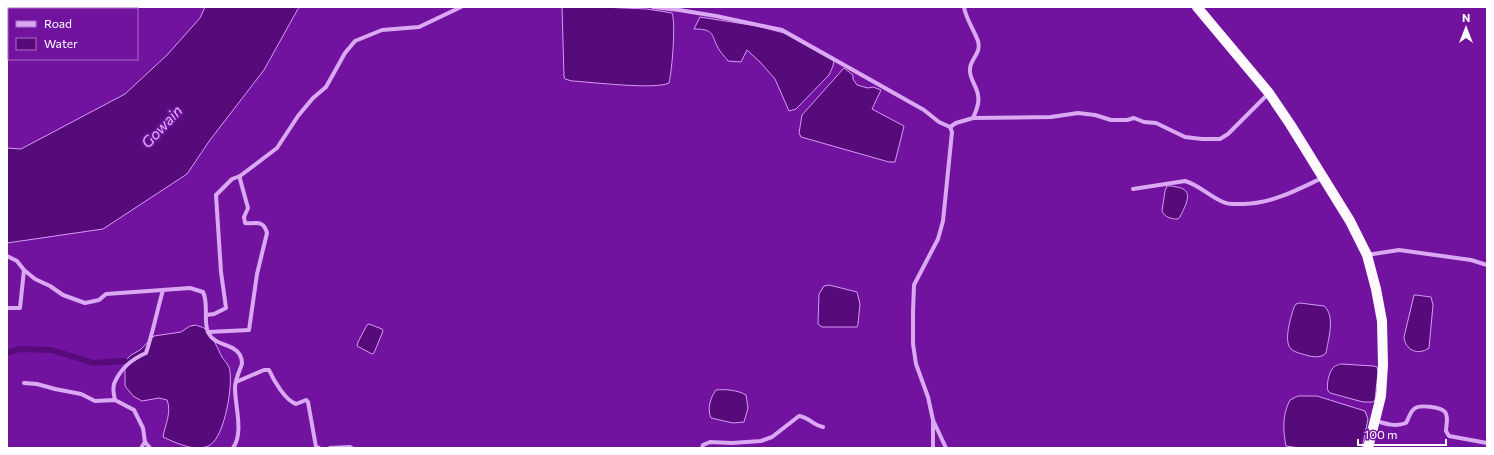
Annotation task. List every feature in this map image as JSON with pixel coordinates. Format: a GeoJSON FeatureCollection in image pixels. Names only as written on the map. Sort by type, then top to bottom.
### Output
{"type":"FeatureCollection","features":[{"type":"Feature","properties":{"kind":"highway"},"geometry":{"type":"LineString","coordinates":[[1197,7],[1269,93],[1350,221],[1367,255],[1376,289],[1382,321],[1384,365],[1381,396],[1368,448]]}},
{"type":"Feature","properties":{"kind":"street"},"geometry":{"type":"LineString","coordinates":[[206,315],[214,314],[226,308],[221,272],[216,195],[232,179],[240,176],[277,148],[298,116],[313,98],[326,87],[345,53],[355,40],[382,30],[419,27],[461,7]]}},
{"type":"Feature","properties":{"kind":"street"},"geometry":{"type":"LineString","coordinates":[[653,7],[716,16],[782,30],[924,110],[940,122],[950,127],[952,132],[943,221],[938,239],[914,285],[914,352],[916,364],[928,397],[932,420],[933,448]]}},
{"type":"Feature","properties":{"kind":"street"},"geometry":{"type":"LineString","coordinates":[[964,7],[974,35],[979,42],[977,55],[970,65],[970,72],[980,98],[979,106],[973,118]]}},
{"type":"Feature","properties":{"kind":"street"},"geometry":{"type":"LineString","coordinates":[[950,127],[956,123],[973,118],[1051,117],[1078,113],[1095,114],[1111,120],[1127,120],[1134,118],[1144,122],[1156,123],[1185,137],[1220,139],[1228,134],[1269,93]]}},
{"type":"Feature","properties":{"kind":"street"},"geometry":{"type":"LineString","coordinates":[[208,332],[249,330],[257,274],[267,232],[265,227],[261,224],[254,222],[247,224],[245,222],[244,217],[248,208],[240,176]]}},
{"type":"Feature","properties":{"kind":"street"},"geometry":{"type":"LineString","coordinates":[[1133,189],[1185,181],[1192,183],[1209,195],[1224,202],[1233,204],[1253,204],[1293,193],[1322,177]]}},
{"type":"Feature","properties":{"kind":"street"},"geometry":{"type":"LineString","coordinates":[[1367,255],[1399,250],[1471,260],[1487,265]]}},
{"type":"Feature","properties":{"kind":"street"},"geometry":{"type":"LineString","coordinates":[[7,256],[17,261],[24,270],[36,279],[63,295],[85,303],[99,300],[106,294],[190,288],[203,292],[206,298],[208,332],[217,343],[232,347],[240,355],[242,364],[235,387],[238,422],[237,443],[233,448]]}},
{"type":"Feature","properties":{"kind":"street"},"geometry":{"type":"LineString","coordinates":[[7,308],[20,308],[24,270]]}},
{"type":"Feature","properties":{"kind":"street"},"geometry":{"type":"LineString","coordinates":[[115,400],[114,385],[126,364],[146,352],[164,290]]}},
{"type":"Feature","properties":{"kind":"street"},"geometry":{"type":"LineString","coordinates":[[236,382],[264,370],[269,370],[280,389],[292,402],[296,404],[306,400],[308,402],[316,447],[319,448]]}},
{"type":"Feature","properties":{"kind":"street"},"geometry":{"type":"LineString","coordinates":[[24,383],[37,384],[81,394],[95,401],[115,400],[134,410],[143,428],[145,442],[150,448]]}},
{"type":"Feature","properties":{"kind":"street"},"geometry":{"type":"LineString","coordinates":[[1375,421],[1386,424],[1400,425],[1406,423],[1410,413],[1418,406],[1434,407],[1445,412],[1447,418],[1446,431],[1449,436],[1487,443]]}},
{"type":"Feature","properties":{"kind":"street"},"geometry":{"type":"LineString","coordinates":[[702,448],[703,445],[710,442],[732,443],[761,441],[772,437],[799,416],[807,418],[816,426],[823,427]]}},
{"type":"Feature","properties":{"kind":"street"},"geometry":{"type":"LineString","coordinates":[[932,420],[946,448]]}},
{"type":"Feature","properties":{"kind":"street"},"geometry":{"type":"LineString","coordinates":[[141,448],[145,442]]}},
{"type":"Feature","properties":{"kind":"street"},"geometry":{"type":"LineString","coordinates":[[330,448],[352,448]]}},
{"type":"Feature","properties":{"kind":"water","name":"Gowain"},"geometry":{"type":"Polygon","coordinates":[[[205,7],[299,7],[264,70],[210,140],[187,174],[103,229],[7,243],[7,148],[21,149],[125,94],[167,55],[200,18],[205,7]]]}},
{"type":"Feature","properties":{"kind":"water"},"geometry":{"type":"Polygon","coordinates":[[[562,7],[647,9],[672,13],[674,36],[669,83],[662,85],[637,86],[572,81],[565,79],[562,7]]]}},
{"type":"Feature","properties":{"kind":"water"},"geometry":{"type":"Polygon","coordinates":[[[700,17],[757,26],[784,33],[834,61],[833,66],[829,75],[796,109],[789,111],[775,79],[760,62],[747,50],[741,62],[728,61],[720,51],[710,32],[701,29],[694,29],[700,17]]]}},
{"type":"Feature","properties":{"kind":"water"},"geometry":{"type":"Polygon","coordinates":[[[844,68],[853,75],[853,79],[857,85],[868,88],[873,87],[881,90],[872,109],[904,126],[895,162],[889,162],[801,137],[799,133],[802,115],[844,68]]]}},
{"type":"Feature","properties":{"kind":"water"},"geometry":{"type":"Polygon","coordinates":[[[1167,186],[1182,188],[1187,194],[1186,203],[1178,219],[1167,217],[1162,211],[1167,186]]]}},
{"type":"Feature","properties":{"kind":"water"},"geometry":{"type":"Polygon","coordinates":[[[829,285],[857,292],[860,304],[857,327],[822,327],[818,324],[819,294],[824,286],[829,285]]]}},
{"type":"Feature","properties":{"kind":"water"},"geometry":{"type":"Polygon","coordinates":[[[1414,295],[1431,297],[1433,305],[1429,348],[1421,351],[1409,348],[1404,337],[1414,295]]]}},
{"type":"Feature","properties":{"kind":"water"},"geometry":{"type":"Polygon","coordinates":[[[1300,303],[1324,306],[1328,310],[1330,316],[1330,328],[1326,353],[1322,356],[1313,357],[1300,353],[1291,349],[1289,345],[1288,329],[1291,317],[1294,307],[1296,304],[1300,303]]]}},
{"type":"Feature","properties":{"kind":"water"},"geometry":{"type":"Polygon","coordinates":[[[369,324],[382,329],[383,331],[374,353],[372,354],[357,346],[367,325],[369,324]]]}},
{"type":"Feature","properties":{"kind":"water"},"geometry":{"type":"Polygon","coordinates":[[[196,325],[204,328],[210,334],[229,367],[230,384],[224,420],[215,440],[210,445],[205,447],[193,448],[163,437],[169,409],[167,400],[159,398],[142,401],[133,396],[125,386],[125,361],[131,355],[140,350],[154,336],[181,332],[190,326],[196,325]]]}},
{"type":"Feature","properties":{"kind":"water"},"geometry":{"type":"Polygon","coordinates":[[[1341,364],[1377,367],[1378,372],[1375,400],[1373,402],[1363,402],[1330,393],[1328,391],[1327,388],[1331,371],[1335,366],[1341,364]]]}},
{"type":"Feature","properties":{"kind":"water"},"geometry":{"type":"Polygon","coordinates":[[[716,390],[731,390],[746,395],[748,408],[744,422],[733,423],[711,418],[709,411],[710,404],[712,396],[716,390]]]}},
{"type":"Feature","properties":{"kind":"water"},"geometry":{"type":"Polygon","coordinates":[[[1298,396],[1317,396],[1365,411],[1368,419],[1362,448],[1300,448],[1286,446],[1284,417],[1290,400],[1298,396]]]}},
{"type":"Feature","properties":{"kind":"waterway"},"geometry":{"type":"LineString","coordinates":[[7,353],[19,349],[52,350],[93,363],[125,361]]}}]}
